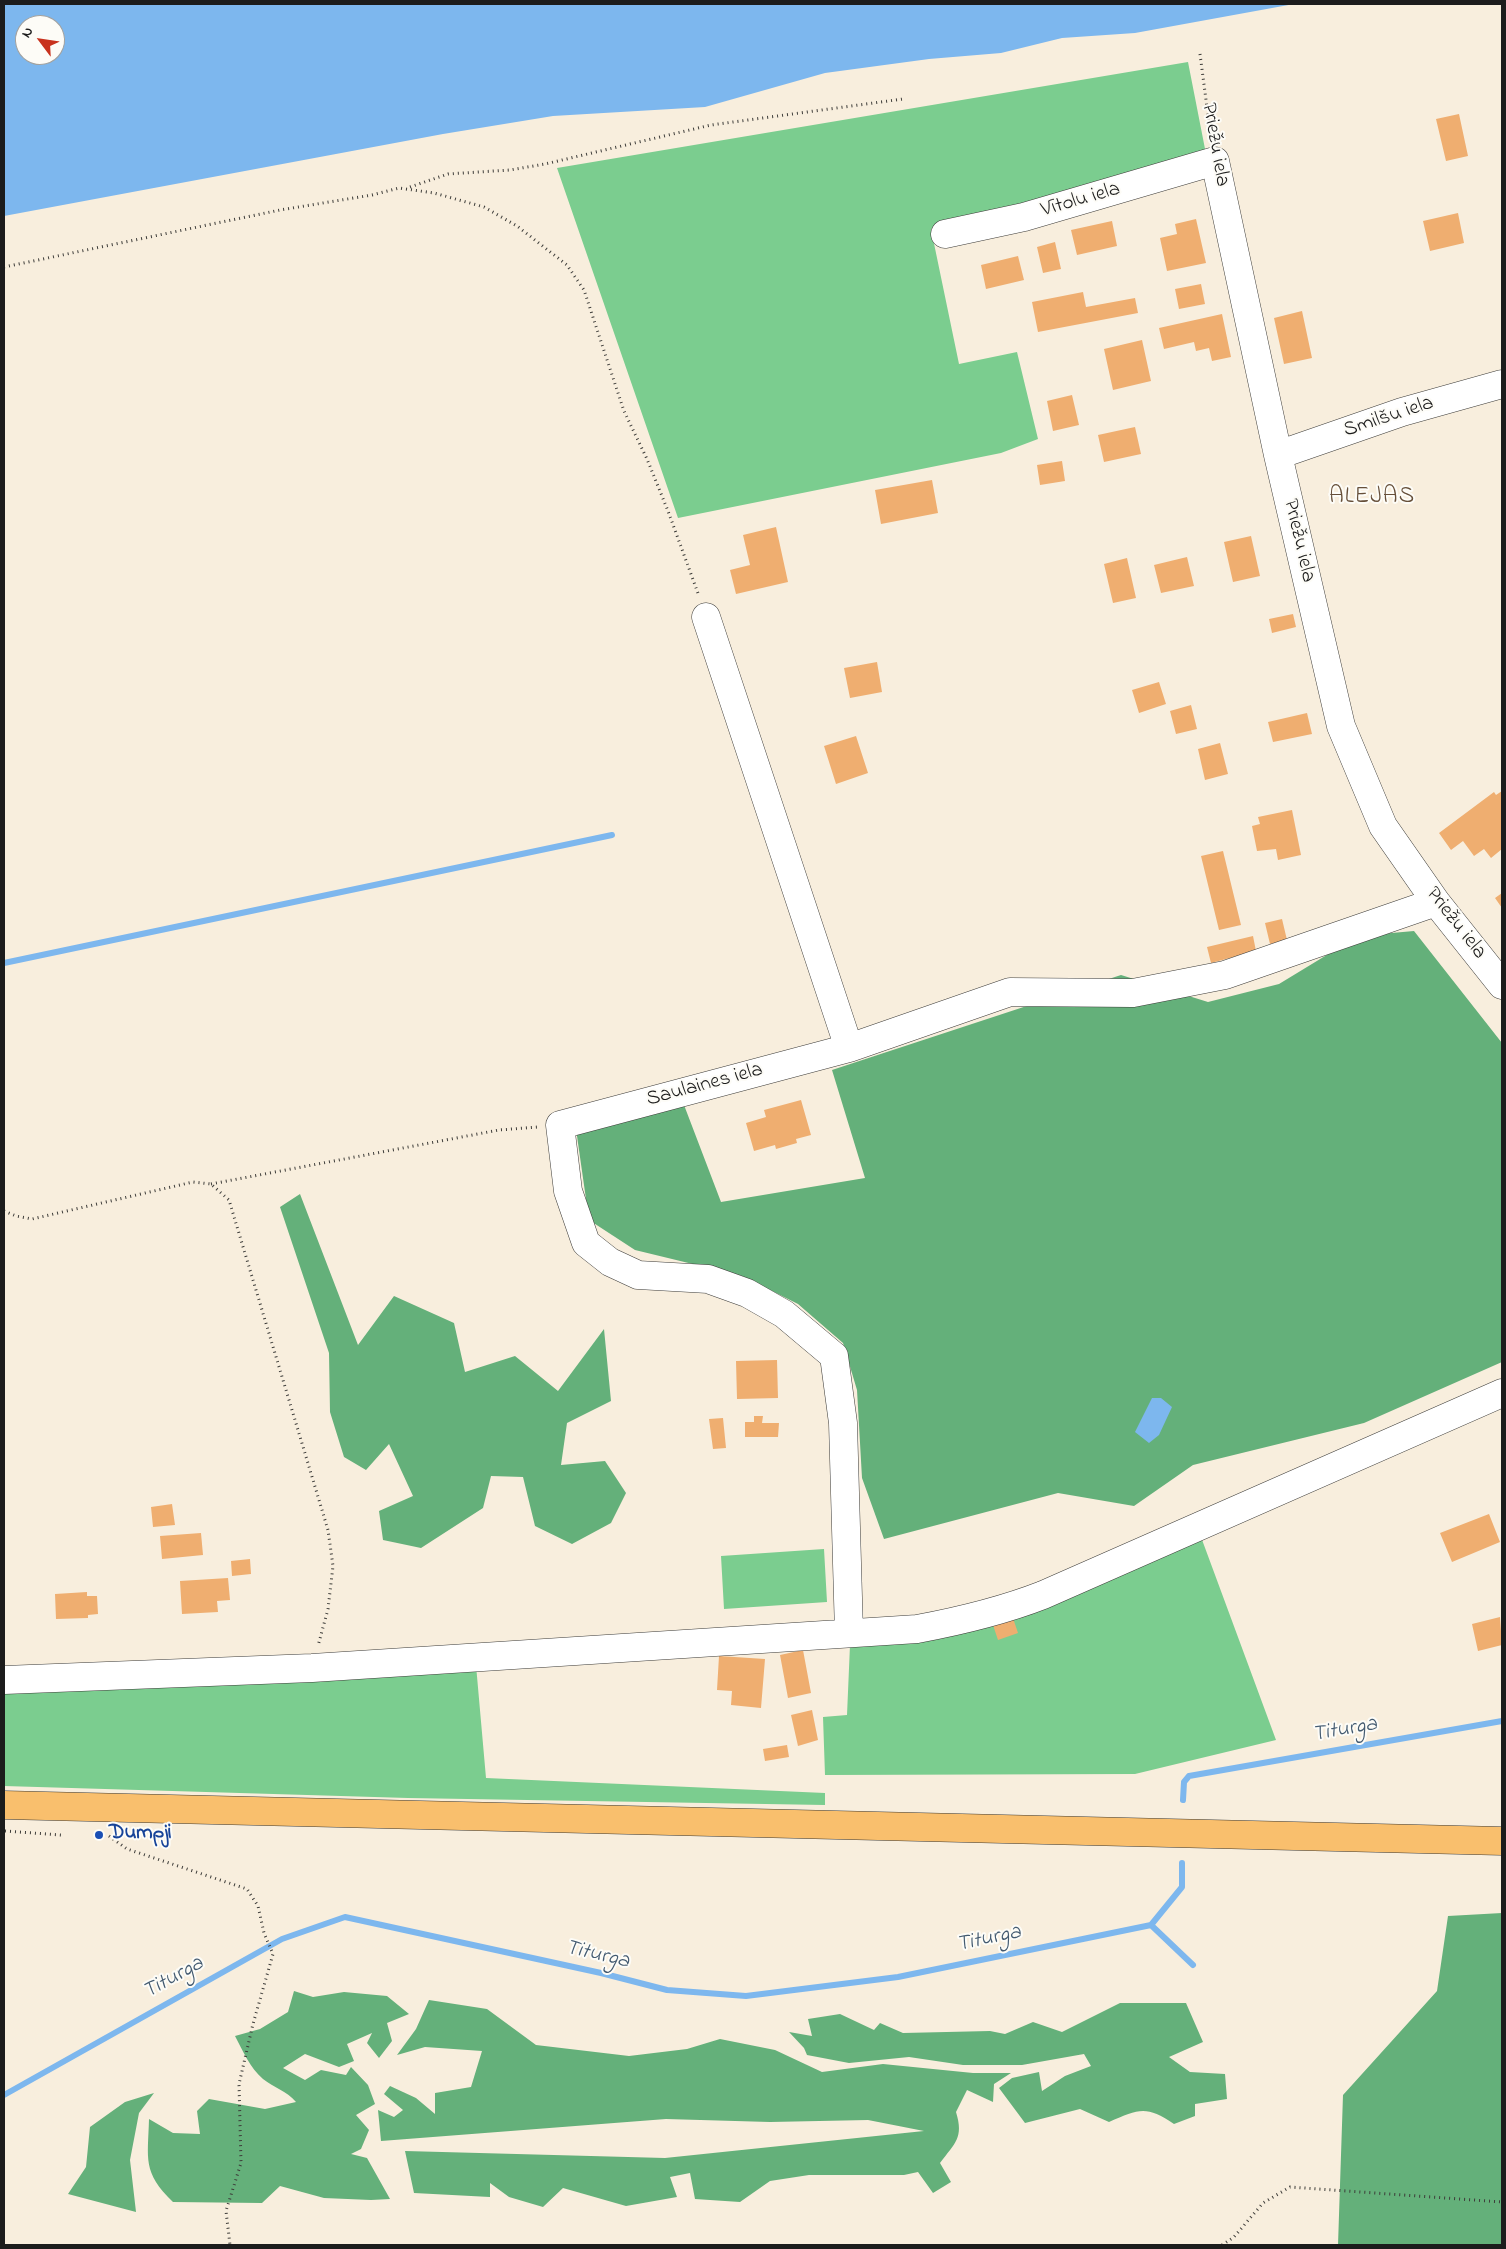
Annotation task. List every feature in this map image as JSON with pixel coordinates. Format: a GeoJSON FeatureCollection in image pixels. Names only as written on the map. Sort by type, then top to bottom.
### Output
{"type":"FeatureCollection","features":[{"type":"Feature","properties":{"kind":"main road"},"geometry":{"type":"LineString","coordinates":[[4,1805],[1502,1841]]}},
{"type":"Feature","properties":{"kind":"street","name":"Vītolu iela"},"geometry":{"type":"LineString","coordinates":[[945,234],[1024,218],[1215,161]]}},
{"type":"Feature","properties":{"kind":"street","name":"Priežu iela"},"geometry":{"type":"LineString","coordinates":[[1215,161],[1278,455],[1341,726],[1384,826],[1436,902],[1502,985]]}},
{"type":"Feature","properties":{"kind":"street","name":"Smilšu iela"},"geometry":{"type":"LineString","coordinates":[[1278,455],[1402,412],[1502,384]]}},
{"type":"Feature","properties":{"kind":"street"},"geometry":{"type":"LineString","coordinates":[[706,617],[849,1048]]}},
{"type":"Feature","properties":{"kind":"street","name":"Saulaines iela"},"geometry":{"type":"LineString","coordinates":[[560,1125],[849,1048],[1010,992],[1133,993],[1225,975],[1436,902]]}},
{"type":"Feature","properties":{"kind":"street"},"geometry":{"type":"LineString","coordinates":[[560,1125],[568,1191],[586,1243],[610,1262],[638,1274],[708,1279],[746,1292],[784,1314],[834,1356],[843,1423],[849,1633]]}},
{"type":"Feature","properties":{"kind":"street"},"geometry":{"type":"LineString","coordinates":[[4,1680],[312,1668],[917,1629],[962,1620],[1019,1604],[1502,1393]]}},
{"type":"Feature","properties":{"kind":"path","name":"Priežu iela"},"geometry":{"type":"LineString","coordinates":[[1200,54],[1215,161]]}},
{"type":"Feature","properties":{"kind":"path"},"geometry":{"type":"LineString","coordinates":[[409,188],[448,174],[510,170],[545,164],[711,125],[903,99]]}},
{"type":"Feature","properties":{"kind":"path"},"geometry":{"type":"LineString","coordinates":[[4,267],[280,210],[399,188],[409,188],[484,207],[517,226],[567,265],[584,290],[624,412],[647,459],[668,511],[706,617]]}},
{"type":"Feature","properties":{"kind":"path"},"geometry":{"type":"LineString","coordinates":[[4,1211],[16,1216],[32,1219],[193,1182],[211,1184],[499,1130],[560,1125]]}},
{"type":"Feature","properties":{"kind":"path"},"geometry":{"type":"LineString","coordinates":[[211,1184],[229,1200],[328,1530],[333,1566],[328,1610],[312,1668]]}},
{"type":"Feature","properties":{"kind":"path"},"geometry":{"type":"LineString","coordinates":[[4,1831],[61,1835]]}},
{"type":"Feature","properties":{"kind":"path"},"geometry":{"type":"LineString","coordinates":[[109,1836],[127,1849],[246,1889],[258,1906],[264,1933],[273,1954],[253,2024],[240,2084],[241,2163],[226,2211],[230,2245]]}},
{"type":"Feature","properties":{"kind":"path"},"geometry":{"type":"LineString","coordinates":[[1222,2245],[1234,2237],[1263,2203],[1290,2187],[1502,2202]]}},
{"type":"Feature","properties":{"kind":"green space"},"geometry":{"type":"Polygon","coordinates":[[[1188,62],[1206,154],[1038,204],[931,229],[959,364],[1017,352],[1038,439],[1001,453],[678,518],[557,168],[1188,62]]]}},
{"type":"Feature","properties":{"kind":"green space"},"geometry":{"type":"Polygon","coordinates":[[[1414,931],[1502,1043],[1502,1362],[1364,1423],[1193,1465],[1134,1506],[1058,1493],[884,1539],[862,1478],[857,1390],[843,1343],[798,1304],[742,1276],[635,1250],[589,1220],[576,1129],[684,1105],[721,1202],[865,1178],[832,1070],[1121,975],[1208,1002],[1279,984],[1358,936],[1414,931]]]}},
{"type":"Feature","properties":{"kind":"green space"},"geometry":{"type":"Polygon","coordinates":[[[300,1194],[358,1345],[394,1296],[454,1323],[465,1372],[515,1356],[558,1391],[604,1329],[611,1401],[567,1423],[561,1465],[605,1461],[626,1493],[611,1523],[572,1544],[535,1526],[523,1477],[491,1476],[483,1508],[421,1548],[383,1540],[379,1511],[413,1496],[389,1444],[366,1470],[344,1457],[330,1412],[329,1353],[280,1207],[300,1194]]]}},
{"type":"Feature","properties":{"kind":"green space"},"geometry":{"type":"Polygon","coordinates":[[[1201,1537],[1276,1740],[1135,1774],[825,1775],[823,1717],[847,1715],[850,1645],[1201,1537]]]}},
{"type":"Feature","properties":{"kind":"green space"},"geometry":{"type":"Polygon","coordinates":[[[824,1549],[827,1602],[724,1609],[721,1556],[824,1549]]]}},
{"type":"Feature","properties":{"kind":"green space"},"geometry":{"type":"Polygon","coordinates":[[[476,1665],[486,1778],[825,1793],[825,1805],[408,1798],[4,1786],[4,1695],[7,1689],[476,1665]]]}},
{"type":"Feature","properties":{"kind":"green space"},"geometry":{"type":"Polygon","coordinates":[[[1502,1913],[1502,2245],[1338,2245],[1343,2095],[1437,1991],[1448,1916],[1502,1913]]]}},
{"type":"Feature","properties":{"kind":"green space"},"geometry":{"type":"Polygon","coordinates":[[[294,1991],[313,1997],[344,1992],[387,1996],[409,2014],[387,2023],[392,2041],[379,2058],[367,2043],[372,2033],[347,2044],[354,2061],[339,2067],[305,2054],[283,2068],[305,2080],[321,2070],[346,2075],[351,2067],[368,2085],[375,2104],[356,2115],[369,2130],[361,2149],[351,2154],[367,2158],[390,2199],[324,2198],[280,2186],[262,2203],[173,2202],[156,2182],[149,2164],[149,2119],[173,2133],[200,2134],[197,2111],[209,2099],[265,2109],[296,2102],[289,2095],[258,2075],[235,2036],[260,2029],[288,2012],[294,1991]]]}},
{"type":"Feature","properties":{"kind":"green space"},"geometry":{"type":"Polygon","coordinates":[[[429,2000],[487,2009],[536,2045],[629,2056],[687,2049],[720,2039],[775,2050],[822,2072],[883,2064],[973,2073],[1011,2073],[994,2084],[993,2102],[967,2090],[956,2112],[959,2128],[957,2140],[940,2163],[951,2182],[933,2193],[918,2172],[904,2175],[809,2175],[770,2181],[740,2202],[695,2199],[690,2173],[670,2177],[677,2197],[626,2206],[563,2188],[543,2207],[509,2197],[490,2183],[490,2197],[414,2193],[405,2151],[665,2158],[924,2131],[868,2120],[770,2122],[666,2119],[381,2141],[378,2110],[394,2117],[403,2110],[384,2094],[390,2086],[416,2098],[435,2114],[435,2093],[471,2087],[482,2051],[425,2047],[397,2055],[416,2029],[429,2000]]]}},
{"type":"Feature","properties":{"kind":"green space"},"geometry":{"type":"Polygon","coordinates":[[[1120,2003],[1186,2003],[1203,2042],[1169,2057],[1190,2072],[1225,2074],[1227,2099],[1195,2104],[1195,2116],[1174,2124],[1156,2114],[1142,2111],[1128,2114],[1109,2122],[1080,2109],[1025,2123],[999,2088],[1012,2078],[1039,2072],[1042,2091],[1065,2076],[1091,2066],[1084,2054],[1022,2065],[963,2065],[909,2057],[849,2063],[807,2055],[804,2048],[789,2032],[812,2036],[808,2019],[840,2014],[874,2030],[880,2023],[903,2033],[990,2031],[1005,2034],[1033,2022],[1062,2032],[1120,2003]]]}},
{"type":"Feature","properties":{"kind":"green space"},"geometry":{"type":"Polygon","coordinates":[[[154,2093],[139,2113],[130,2160],[136,2212],[68,2194],[86,2167],[90,2127],[125,2102],[154,2093]]]}},
{"type":"Feature","properties":{"kind":"water"},"geometry":{"type":"Polygon","coordinates":[[[4,4],[1294,4],[1135,33],[1062,38],[1001,53],[929,59],[825,73],[705,107],[553,116],[443,134],[4,216],[4,4]]]}},
{"type":"Feature","properties":{"kind":"water"},"geometry":{"type":"Polygon","coordinates":[[[1152,1398],[1161,1398],[1172,1407],[1159,1435],[1149,1443],[1135,1432],[1152,1398]]]}},
{"type":"Feature","properties":{"kind":"building"},"geometry":{"type":"Polygon","coordinates":[[[1459,114],[1468,156],[1446,161],[1436,119],[1459,114]]]}},
{"type":"Feature","properties":{"kind":"building"},"geometry":{"type":"Polygon","coordinates":[[[1458,213],[1464,243],[1430,251],[1423,221],[1458,213]]]}},
{"type":"Feature","properties":{"kind":"building"},"geometry":{"type":"Polygon","coordinates":[[[1196,219],[1206,263],[1167,271],[1160,238],[1177,234],[1175,224],[1196,219]]]}},
{"type":"Feature","properties":{"kind":"building"},"geometry":{"type":"Polygon","coordinates":[[[1112,221],[1117,246],[1077,255],[1071,230],[1112,221]]]}},
{"type":"Feature","properties":{"kind":"building"},"geometry":{"type":"Polygon","coordinates":[[[1055,242],[1061,269],[1043,273],[1037,247],[1055,242]]]}},
{"type":"Feature","properties":{"kind":"building"},"geometry":{"type":"Polygon","coordinates":[[[1018,256],[1024,280],[986,289],[981,265],[1018,256]]]}},
{"type":"Feature","properties":{"kind":"building"},"geometry":{"type":"Polygon","coordinates":[[[1201,284],[1205,304],[1179,309],[1175,289],[1201,284]]]}},
{"type":"Feature","properties":{"kind":"building"},"geometry":{"type":"Polygon","coordinates":[[[1083,292],[1086,307],[1135,298],[1138,313],[1038,332],[1032,302],[1083,292]]]}},
{"type":"Feature","properties":{"kind":"building"},"geometry":{"type":"Polygon","coordinates":[[[1302,311],[1312,358],[1284,364],[1274,318],[1302,311]]]}},
{"type":"Feature","properties":{"kind":"building"},"geometry":{"type":"Polygon","coordinates":[[[1222,314],[1231,357],[1212,361],[1209,348],[1196,351],[1194,342],[1164,349],[1159,328],[1222,314]]]}},
{"type":"Feature","properties":{"kind":"building"},"geometry":{"type":"Polygon","coordinates":[[[1142,340],[1151,381],[1113,390],[1104,349],[1142,340]]]}},
{"type":"Feature","properties":{"kind":"building"},"geometry":{"type":"Polygon","coordinates":[[[1072,395],[1079,425],[1053,431],[1047,401],[1072,395]]]}},
{"type":"Feature","properties":{"kind":"building"},"geometry":{"type":"Polygon","coordinates":[[[1135,427],[1141,454],[1104,462],[1098,435],[1135,427]]]}},
{"type":"Feature","properties":{"kind":"building"},"geometry":{"type":"Polygon","coordinates":[[[1062,461],[1065,481],[1040,485],[1037,465],[1062,461]]]}},
{"type":"Feature","properties":{"kind":"building"},"geometry":{"type":"Polygon","coordinates":[[[932,480],[938,513],[881,524],[875,490],[932,480]]]}},
{"type":"Feature","properties":{"kind":"building"},"geometry":{"type":"Polygon","coordinates":[[[776,527],[788,582],[736,594],[730,570],[750,565],[743,535],[776,527]]]}},
{"type":"Feature","properties":{"kind":"building"},"geometry":{"type":"Polygon","coordinates":[[[1251,536],[1260,576],[1233,582],[1224,542],[1251,536]]]}},
{"type":"Feature","properties":{"kind":"building"},"geometry":{"type":"Polygon","coordinates":[[[1187,557],[1194,586],[1161,593],[1154,565],[1187,557]]]}},
{"type":"Feature","properties":{"kind":"building"},"geometry":{"type":"Polygon","coordinates":[[[1127,558],[1136,598],[1113,603],[1104,564],[1127,558]]]}},
{"type":"Feature","properties":{"kind":"building"},"geometry":{"type":"Polygon","coordinates":[[[1293,614],[1296,627],[1272,633],[1269,619],[1293,614]]]}},
{"type":"Feature","properties":{"kind":"building"},"geometry":{"type":"Polygon","coordinates":[[[877,662],[882,692],[850,698],[844,668],[877,662]]]}},
{"type":"Feature","properties":{"kind":"building"},"geometry":{"type":"Polygon","coordinates":[[[1159,682],[1166,704],[1139,713],[1132,690],[1159,682]]]}},
{"type":"Feature","properties":{"kind":"building"},"geometry":{"type":"Polygon","coordinates":[[[1191,705],[1197,729],[1176,734],[1170,711],[1191,705]]]}},
{"type":"Feature","properties":{"kind":"building"},"geometry":{"type":"Polygon","coordinates":[[[1307,713],[1312,734],[1273,742],[1268,722],[1307,713]]]}},
{"type":"Feature","properties":{"kind":"building"},"geometry":{"type":"Polygon","coordinates":[[[856,736],[868,773],[836,784],[824,746],[856,736]]]}},
{"type":"Feature","properties":{"kind":"building"},"geometry":{"type":"Polygon","coordinates":[[[1220,743],[1228,774],[1205,780],[1198,749],[1220,743]]]}},
{"type":"Feature","properties":{"kind":"building"},"geometry":{"type":"Polygon","coordinates":[[[1502,791],[1502,849],[1491,858],[1484,849],[1474,856],[1463,841],[1451,850],[1439,833],[1494,792],[1496,795],[1502,791]]]}},
{"type":"Feature","properties":{"kind":"building"},"geometry":{"type":"Polygon","coordinates":[[[1292,810],[1301,855],[1278,860],[1276,849],[1257,851],[1252,826],[1260,824],[1258,817],[1292,810]]]}},
{"type":"Feature","properties":{"kind":"building"},"geometry":{"type":"Polygon","coordinates":[[[1223,851],[1241,925],[1219,930],[1201,856],[1223,851]]]}},
{"type":"Feature","properties":{"kind":"building"},"geometry":{"type":"Polygon","coordinates":[[[1502,893],[1502,908],[1495,898],[1502,893]]]}},
{"type":"Feature","properties":{"kind":"building"},"geometry":{"type":"Polygon","coordinates":[[[1282,919],[1287,940],[1270,944],[1265,923],[1282,919]]]}},
{"type":"Feature","properties":{"kind":"building"},"geometry":{"type":"Polygon","coordinates":[[[1253,936],[1256,951],[1211,963],[1207,947],[1253,936]]]}},
{"type":"Feature","properties":{"kind":"building"},"geometry":{"type":"Polygon","coordinates":[[[801,1100],[811,1135],[796,1139],[797,1143],[776,1149],[775,1145],[754,1151],[746,1123],[766,1117],[764,1110],[801,1100]]]}},
{"type":"Feature","properties":{"kind":"building"},"geometry":{"type":"Polygon","coordinates":[[[777,1360],[778,1398],[737,1399],[736,1361],[777,1360]]]}},
{"type":"Feature","properties":{"kind":"building"},"geometry":{"type":"Polygon","coordinates":[[[754,1416],[763,1416],[762,1423],[779,1423],[778,1437],[745,1437],[745,1422],[754,1422],[754,1416]]]}},
{"type":"Feature","properties":{"kind":"building"},"geometry":{"type":"Polygon","coordinates":[[[723,1418],[726,1448],[713,1449],[709,1419],[723,1418]]]}},
{"type":"Feature","properties":{"kind":"building"},"geometry":{"type":"Polygon","coordinates":[[[172,1504],[175,1525],[153,1527],[151,1507],[172,1504]]]}},
{"type":"Feature","properties":{"kind":"building"},"geometry":{"type":"Polygon","coordinates":[[[1489,1514],[1500,1542],[1452,1562],[1440,1533],[1489,1514]]]}},
{"type":"Feature","properties":{"kind":"building"},"geometry":{"type":"Polygon","coordinates":[[[201,1533],[203,1555],[162,1559],[160,1536],[201,1533]]]}},
{"type":"Feature","properties":{"kind":"building"},"geometry":{"type":"Polygon","coordinates":[[[250,1559],[251,1574],[232,1576],[231,1561],[250,1559]]]}},
{"type":"Feature","properties":{"kind":"building"},"geometry":{"type":"Polygon","coordinates":[[[228,1578],[230,1600],[217,1601],[218,1612],[182,1614],[180,1581],[228,1578]]]}},
{"type":"Feature","properties":{"kind":"building"},"geometry":{"type":"Polygon","coordinates":[[[87,1592],[87,1596],[97,1596],[98,1614],[88,1615],[88,1618],[56,1619],[55,1594],[87,1592]]]}},
{"type":"Feature","properties":{"kind":"building"},"geometry":{"type":"Polygon","coordinates":[[[1500,1617],[1502,1645],[1478,1651],[1472,1624],[1500,1617]]]}},
{"type":"Feature","properties":{"kind":"building"},"geometry":{"type":"Polygon","coordinates":[[[1013,1618],[1018,1633],[998,1640],[993,1625],[1013,1618]]]}},
{"type":"Feature","properties":{"kind":"building"},"geometry":{"type":"Polygon","coordinates":[[[803,1650],[811,1693],[788,1698],[780,1655],[803,1650]]]}},
{"type":"Feature","properties":{"kind":"building"},"geometry":{"type":"Polygon","coordinates":[[[719,1656],[765,1659],[761,1708],[731,1705],[732,1691],[717,1690],[719,1656]]]}},
{"type":"Feature","properties":{"kind":"building"},"geometry":{"type":"Polygon","coordinates":[[[812,1710],[818,1740],[798,1746],[791,1715],[812,1710]]]}},
{"type":"Feature","properties":{"kind":"building"},"geometry":{"type":"Polygon","coordinates":[[[787,1745],[789,1757],[765,1761],[763,1749],[787,1745]]]}},
{"type":"Feature","properties":{"kind":"waterway"},"geometry":{"type":"LineString","coordinates":[[4,963],[612,835]]}},
{"type":"Feature","properties":{"kind":"waterway","name":"Titurga"},"geometry":{"type":"LineString","coordinates":[[1183,1800],[1184,1782],[1189,1776],[1502,1721]]}},
{"type":"Feature","properties":{"kind":"waterway","name":"Titurga"},"geometry":{"type":"LineString","coordinates":[[4,2095],[282,1939],[345,1917],[601,1973],[667,1990],[746,1996],[898,1977],[1151,1925],[1182,1887],[1182,1863]]}},
{"type":"Feature","properties":{"kind":"waterway"},"geometry":{"type":"LineString","coordinates":[[1151,1925],[1193,1965]]}},
{"type":"Feature","properties":{"kind":"place","name":"Dumpji"},"geometry":{"type":"Point","coordinates":[99,1835]}},
{"type":"Feature","properties":{"kind":"district","name":"ALEJAS"},"geometry":{"type":"Point","coordinates":[1372,498]}}]}
